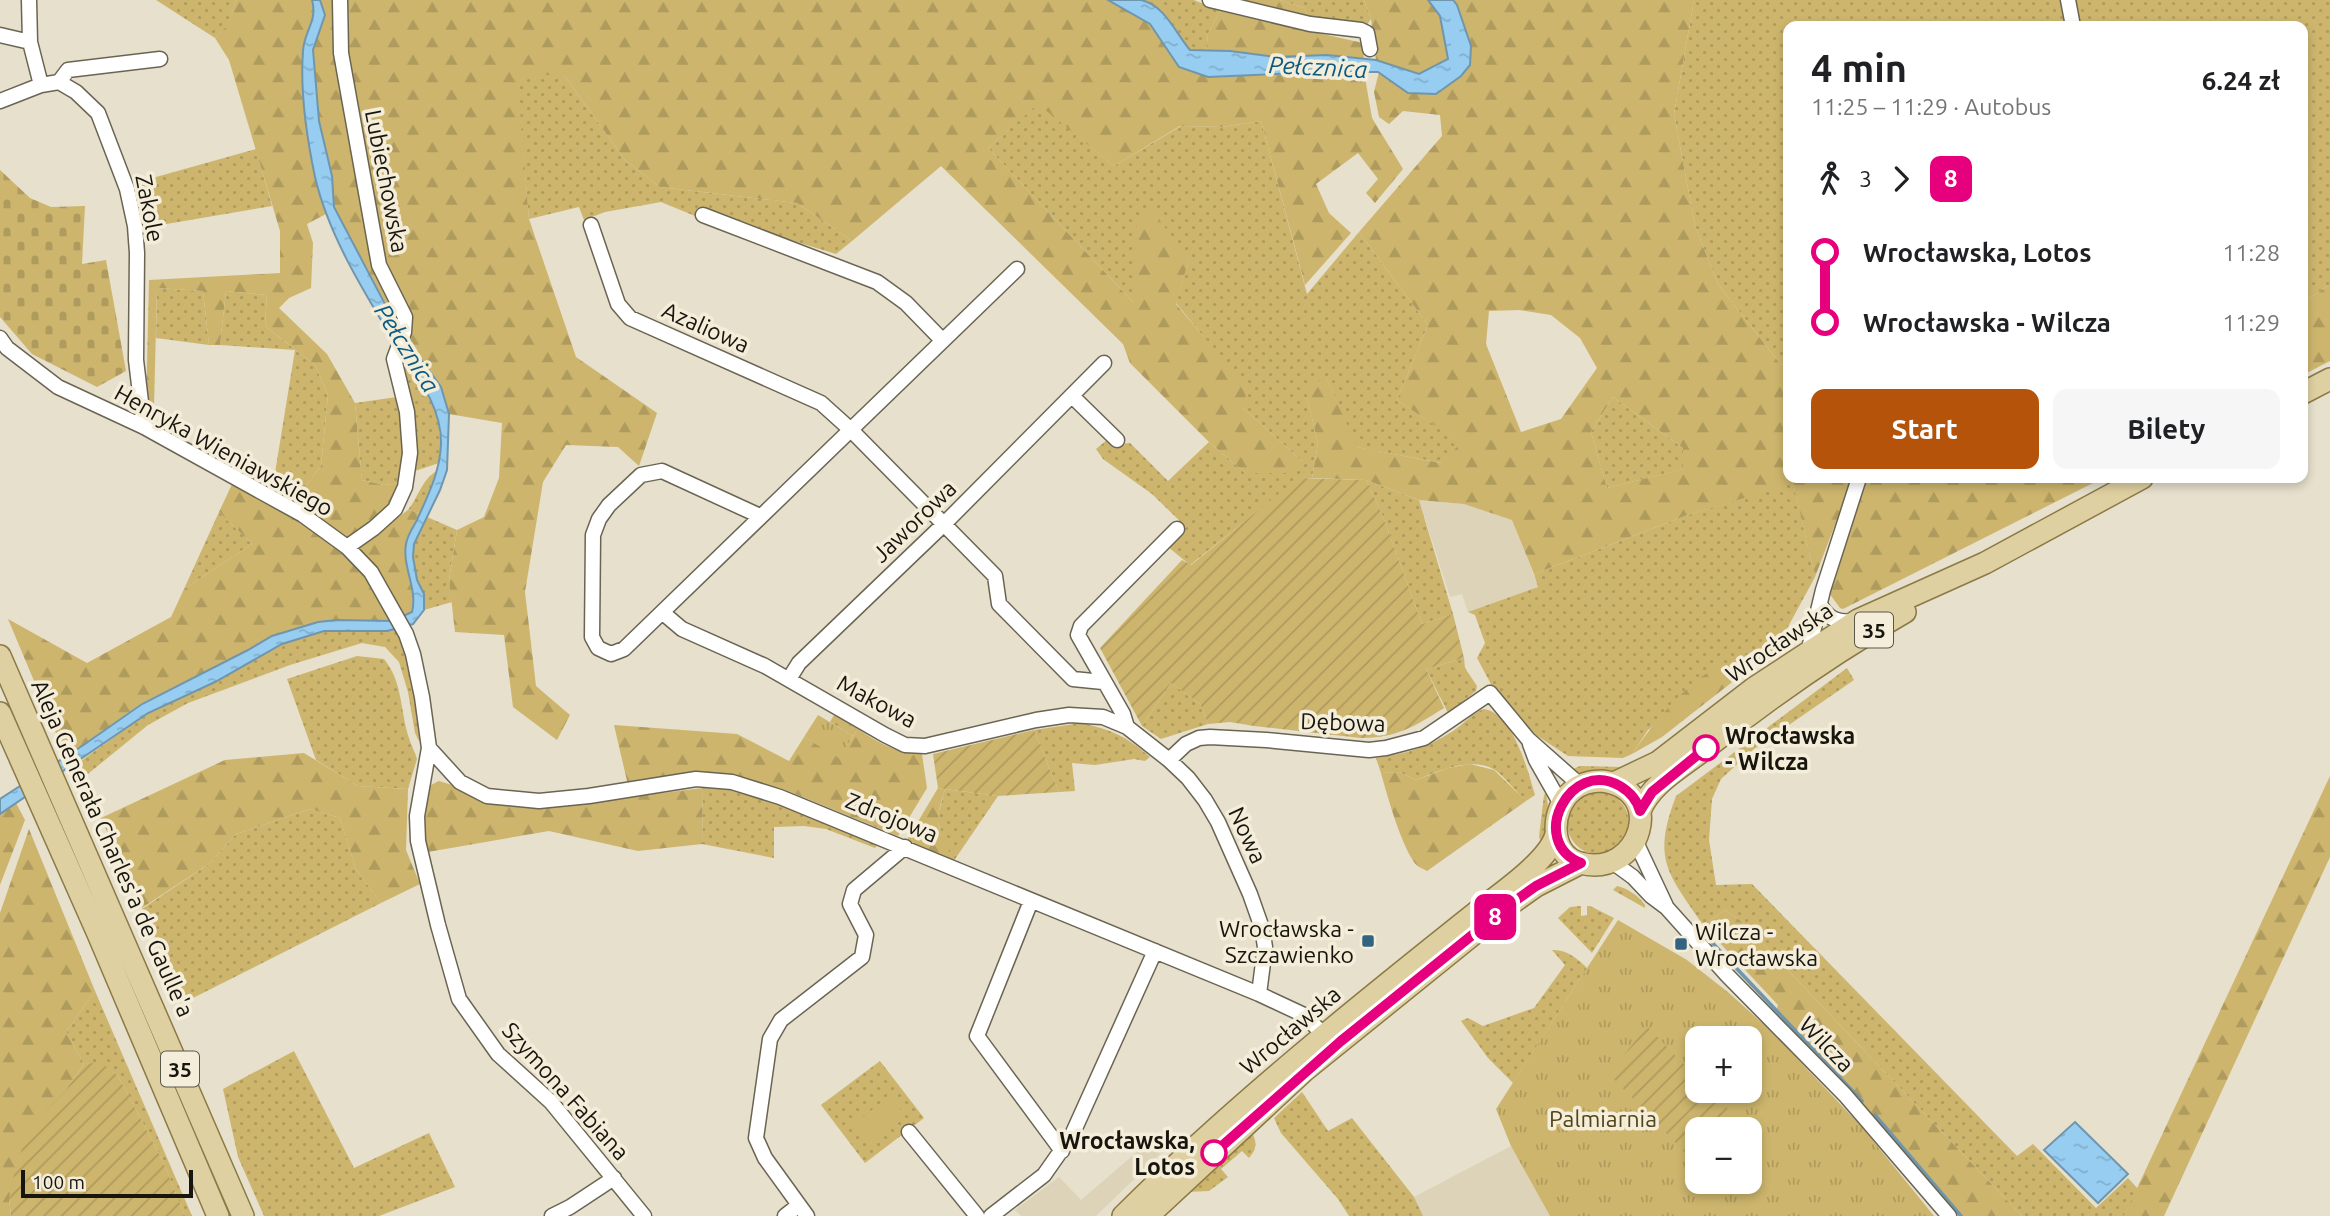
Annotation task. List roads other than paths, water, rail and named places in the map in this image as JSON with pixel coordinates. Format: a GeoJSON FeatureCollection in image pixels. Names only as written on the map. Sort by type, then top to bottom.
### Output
{"type":"FeatureCollection","features":[{"type":"Feature","properties":{"kind":"main road"},"geometry":{"type":"LineString","coordinates":[[2308,390],[2330,379]]}},
{"type":"Feature","properties":{"kind":"main road","name":"Wrocławska"},"geometry":{"type":"LineString","coordinates":[[1640,811],[1649,796],[1666,779],[1766,701],[1985,563],[2133,483]]}},
{"type":"Feature","properties":{"kind":"main road","name":"Wrocławska"},"geometry":{"type":"LineString","coordinates":[[1614,783],[1658,762],[1810,644],[1985,563]]}},
{"type":"Feature","properties":{"kind":"main road","name":"Aleja Generała Charles'a de Gaulle'a"},"geometry":{"type":"LineString","coordinates":[[0,656],[243,1216]]}},
{"type":"Feature","properties":{"kind":"main road","name":"35"},"geometry":{"type":"LineString","coordinates":[[0,713],[218,1216]]}},
{"type":"Feature","properties":{"kind":"main road","name":"35"},"geometry":{"type":"LineString","coordinates":[[1580,785],[1602,781],[1614,783]]}},
{"type":"Feature","properties":{"kind":"main road"},"geometry":{"type":"LineString","coordinates":[[1614,783],[1629,793],[1640,811]]}},
{"type":"Feature","properties":{"kind":"main road"},"geometry":{"type":"LineString","coordinates":[[1580,785],[1570,792],[1561,804],[1556,822],[1556,834],[1562,850],[1581,863],[1598,864],[1611,861],[1627,852],[1635,840]]}},
{"type":"Feature","properties":{"kind":"main road","name":"35"},"geometry":{"type":"LineString","coordinates":[[1635,840],[1640,827],[1640,811]]}},
{"type":"Feature","properties":{"kind":"main road","name":"Wrocławska"},"geometry":{"type":"LineString","coordinates":[[1123,1216],[1324,1035],[1509,887],[1552,846],[1556,834]]}},
{"type":"Feature","properties":{"kind":"main road","name":"Wrocławska"},"geometry":{"type":"LineString","coordinates":[[1148,1216],[1304,1071],[1365,1021],[1520,897],[1546,880],[1581,863]]}},
{"type":"Feature","properties":{"kind":"street"},"geometry":{"type":"LineString","coordinates":[[29,0],[30,42],[41,85]]}},
{"type":"Feature","properties":{"kind":"street","name":"Lubiechowska"},"geometry":{"type":"LineString","coordinates":[[340,0],[341,53],[379,265],[405,317],[404,332],[394,359],[407,412],[410,453],[405,487],[395,509],[347,547]]}},
{"type":"Feature","properties":{"kind":"street"},"geometry":{"type":"LineString","coordinates":[[1210,0],[1310,24],[1361,30],[1367,33],[1370,49]]}},
{"type":"Feature","properties":{"kind":"street"},"geometry":{"type":"LineString","coordinates":[[2068,0],[2072,21]]}},
{"type":"Feature","properties":{"kind":"street"},"geometry":{"type":"LineString","coordinates":[[0,35],[30,42]]}},
{"type":"Feature","properties":{"kind":"street"},"geometry":{"type":"LineString","coordinates":[[0,101],[41,85],[60,82],[68,70],[160,59]]}},
{"type":"Feature","properties":{"kind":"street","name":"Zakole"},"geometry":{"type":"LineString","coordinates":[[60,82],[76,92],[98,113],[127,188],[135,226],[137,253],[136,360],[144,427]]}},
{"type":"Feature","properties":{"kind":"street"},"geometry":{"type":"LineString","coordinates":[[703,215],[877,282],[906,303],[942,340]]}},
{"type":"Feature","properties":{"kind":"street","name":"Azaliowa"},"geometry":{"type":"LineString","coordinates":[[591,225],[618,304],[630,318],[821,403],[995,576],[999,604],[1073,679],[1103,682]]}},
{"type":"Feature","properties":{"kind":"street"},"geometry":{"type":"LineString","coordinates":[[761,516],[662,471],[641,475],[609,505],[599,519],[593,536],[592,637],[598,648],[611,654],[624,649],[1017,268]]}},
{"type":"Feature","properties":{"kind":"street","name":"Henryka Wieniawskiego"},"geometry":{"type":"LineString","coordinates":[[0,338],[7,348],[58,387],[144,427],[303,515],[347,547],[371,572],[406,634],[422,697],[429,748]]}},
{"type":"Feature","properties":{"kind":"street","name":"Jaworowa"},"geometry":{"type":"LineString","coordinates":[[789,679],[799,663],[943,525],[1104,363]]}},
{"type":"Feature","properties":{"kind":"street"},"geometry":{"type":"LineString","coordinates":[[1073,397],[1117,440]]}},
{"type":"Feature","properties":{"kind":"street"},"geometry":{"type":"LineString","coordinates":[[1766,701],[1805,663],[1820,604],[1857,483]]}},
{"type":"Feature","properties":{"kind":"street"},"geometry":{"type":"LineString","coordinates":[[1127,727],[1123,714],[1078,635],[1081,626],[1177,529]]}},
{"type":"Feature","properties":{"kind":"street"},"geometry":{"type":"LineString","coordinates":[[1820,604],[1823,611],[1836,621],[1858,620]]}},
{"type":"Feature","properties":{"kind":"street","name":"Makowa"},"geometry":{"type":"LineString","coordinates":[[663,613],[682,629],[789,679],[905,745],[925,746],[1069,715],[1103,717],[1127,727]]}},
{"type":"Feature","properties":{"kind":"street","name":"Dębowa"},"geometry":{"type":"LineString","coordinates":[[1168,760],[1186,744],[1199,738],[1210,737],[1369,750],[1386,748],[1424,738],[1490,693],[1528,739],[1580,785]]}},
{"type":"Feature","properties":{"kind":"street","name":"Nowa"},"geometry":{"type":"LineString","coordinates":[[1127,727],[1188,778],[1205,800],[1250,894],[1262,928],[1265,947],[1259,994]]}},
{"type":"Feature","properties":{"kind":"street","name":"Dębowa"},"geometry":{"type":"LineString","coordinates":[[1528,739],[1536,760],[1561,804]]}},
{"type":"Feature","properties":{"kind":"street","name":"Zdrojowa"},"geometry":{"type":"LineString","coordinates":[[429,748],[460,782],[487,796],[540,801],[696,779],[732,782],[780,796],[1259,994],[1304,1015],[1324,1035]]}},
{"type":"Feature","properties":{"kind":"street","name":"Szymona Fabiana"},"geometry":{"type":"LineString","coordinates":[[429,748],[417,816],[418,841],[459,999],[498,1054],[551,1102],[644,1216]]}},
{"type":"Feature","properties":{"kind":"street","name":"Wilcza"},"geometry":{"type":"LineString","coordinates":[[1635,840],[1667,908]]}},
{"type":"Feature","properties":{"kind":"street"},"geometry":{"type":"LineString","coordinates":[[785,1216],[803,1211],[765,1158],[756,1138],[770,1039],[781,1020],[862,957],[866,934],[850,904],[854,890],[905,847]]}},
{"type":"Feature","properties":{"kind":"street","name":"Wilcza"},"geometry":{"type":"LineString","coordinates":[[1611,861],[1667,908],[1727,975],[1845,1095],[1950,1216]]}},
{"type":"Feature","properties":{"kind":"street"},"geometry":{"type":"LineString","coordinates":[[1031,901],[977,1036],[1062,1151]]}},
{"type":"Feature","properties":{"kind":"street"},"geometry":{"type":"LineString","coordinates":[[991,1216],[1044,1175],[1072,1135],[1154,951]]}},
{"type":"Feature","properties":{"kind":"street"},"geometry":{"type":"LineString","coordinates":[[909,1132],[977,1216]]}},
{"type":"Feature","properties":{"kind":"street"},"geometry":{"type":"LineString","coordinates":[[552,1216],[614,1178]]}},
{"type":"Feature","properties":{"kind":"water","name":"Pełcznica"},"geometry":{"type":"Polygon","coordinates":[[[312,0],[320,0],[325,15],[313,50],[319,121],[332,176],[334,207],[396,325],[441,387],[449,414],[447,470],[414,544],[413,557],[417,580],[424,594],[424,610],[413,624],[387,631],[324,631],[282,644],[215,682],[148,713],[0,814],[0,799],[142,704],[272,636],[318,622],[392,621],[412,612],[413,595],[406,561],[406,544],[436,474],[441,444],[440,429],[424,387],[346,259],[321,198],[309,147],[302,82],[303,51],[312,20],[312,0]]]}},
{"type":"Feature","properties":{"kind":"water","name":"Pełcznica"},"geometry":{"type":"Polygon","coordinates":[[[1108,0],[1141,0],[1149,3],[1163,14],[1190,50],[1230,51],[1275,57],[1327,55],[1376,60],[1419,74],[1448,59],[1440,16],[1428,0],[1453,0],[1471,46],[1470,65],[1461,76],[1436,94],[1408,93],[1378,72],[1208,77],[1179,67],[1150,24],[1108,0]]]}},
{"type":"Feature","properties":{"kind":"water"},"geometry":{"type":"Polygon","coordinates":[[[2075,1122],[2128,1174],[2098,1203],[2044,1150],[2075,1122]]]}},
{"type":"Feature","properties":{"kind":"waterway"},"geometry":{"type":"LineString","coordinates":[[1704,934],[1862,1101]]}},
{"type":"Feature","properties":{"kind":"waterway"},"geometry":{"type":"LineString","coordinates":[[1875,1115],[1961,1216]]}},
{"type":"Feature","properties":{"kind":"place","name":"Wrocławska - Wilcza"},"geometry":{"type":"Point","coordinates":[1706,748]}},
{"type":"Feature","properties":{"kind":"place","name":"Wrocławska - Szczawienko"},"geometry":{"type":"Point","coordinates":[1368,941]}},
{"type":"Feature","properties":{"kind":"place","name":"Wilcza - Wrocławska"},"geometry":{"type":"Point","coordinates":[1681,944]}},
{"type":"Feature","properties":{"kind":"place","name":"Wrocławska, Lotos"},"geometry":{"type":"Point","coordinates":[1214,1153]}},
{"type":"Feature","properties":{"kind":"park label","name":"Palmiarnia"},"geometry":{"type":"Point","coordinates":[1603,1118]}}]}
